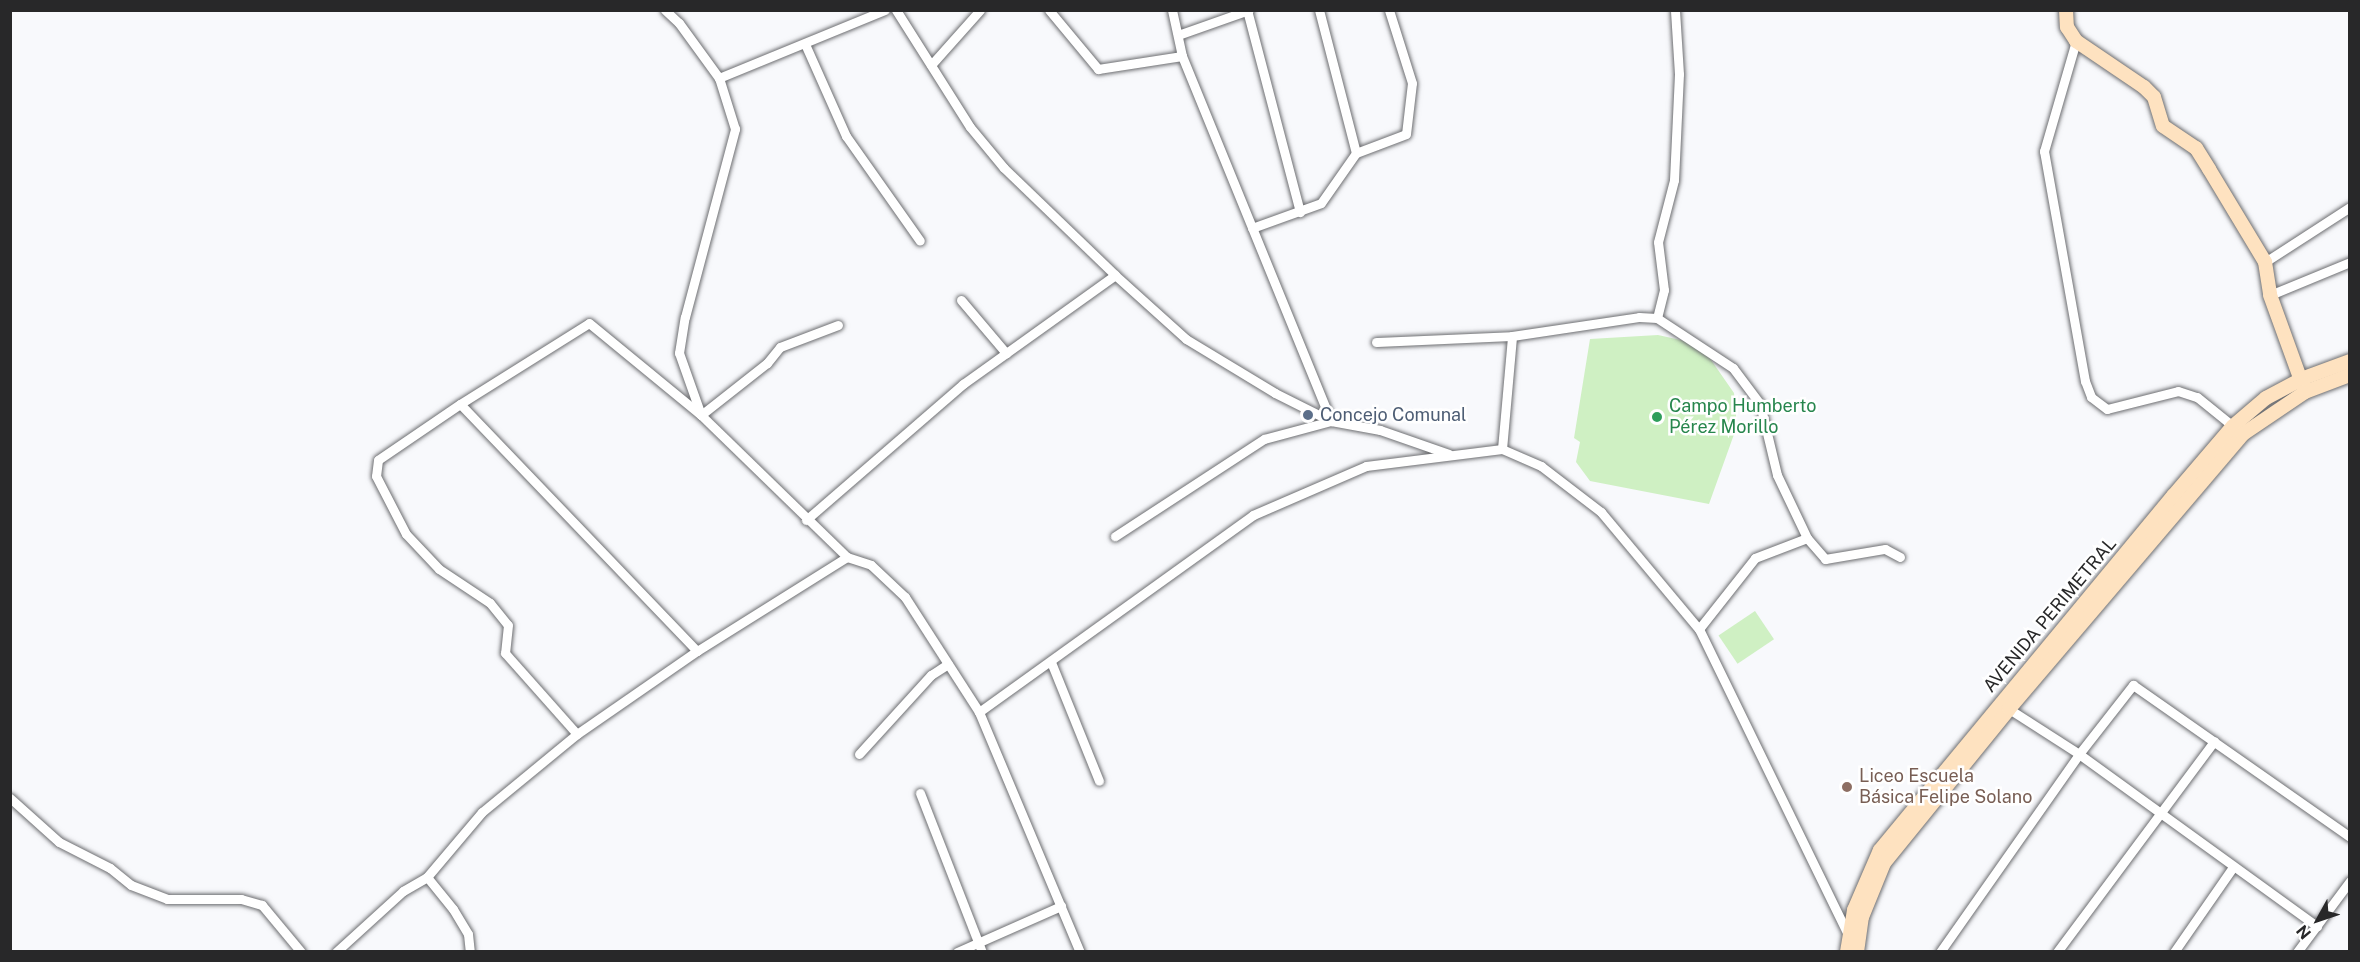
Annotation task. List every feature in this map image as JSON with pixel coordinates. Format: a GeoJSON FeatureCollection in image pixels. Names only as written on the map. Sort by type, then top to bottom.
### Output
{"type":"FeatureCollection","features":[{"type":"Feature","properties":{"kind":"main road"},"geometry":{"type":"LineString","coordinates":[[2066,10],[2067,27],[2076,41],[2154,97],[2163,126],[2196,148],[2265,262],[2270,295],[2303,385]]}},
{"type":"Feature","properties":{"kind":"main road","name":"AVENIDA PERIMETRAL"},"geometry":{"type":"LineString","coordinates":[[1857,951],[1871,889],[1884,862],[2009,709],[2243,434],[2303,385],[2349,362]]}},
{"type":"Feature","properties":{"kind":"main road","name":"AVENIDA PERIMETRAL"},"geometry":{"type":"LineString","coordinates":[[1847,951],[1848,934],[1862,884],[1880,850],[2233,426],[2266,398],[2303,385],[2349,375]]}},
{"type":"Feature","properties":{"kind":"street"},"geometry":{"type":"LineString","coordinates":[[664,10],[680,23],[719,78],[735,129],[685,317],[679,353],[701,415]]}},
{"type":"Feature","properties":{"kind":"street"},"geometry":{"type":"LineString","coordinates":[[719,78],[885,10]]}},
{"type":"Feature","properties":{"kind":"street"},"geometry":{"type":"LineString","coordinates":[[896,10],[970,127],[1004,168],[1115,275],[1186,339],[1275,393],[1331,422],[1380,430],[1452,454]]}},
{"type":"Feature","properties":{"kind":"street"},"geometry":{"type":"LineString","coordinates":[[931,65],[980,10]]}},
{"type":"Feature","properties":{"kind":"street"},"geometry":{"type":"LineString","coordinates":[[1049,10],[1098,69],[1182,56]]}},
{"type":"Feature","properties":{"kind":"street"},"geometry":{"type":"LineString","coordinates":[[1172,10],[1182,56],[1331,422]]}},
{"type":"Feature","properties":{"kind":"street"},"geometry":{"type":"LineString","coordinates":[[1319,10],[1356,153]]}},
{"type":"Feature","properties":{"kind":"street"},"geometry":{"type":"LineString","coordinates":[[1252,228],[1320,203],[1356,153],[1406,134],[1412,83],[1389,10]]}},
{"type":"Feature","properties":{"kind":"street"},"geometry":{"type":"LineString","coordinates":[[1658,318],[1664,290],[1658,242],[1674,180],[1679,74],[1675,10]]}},
{"type":"Feature","properties":{"kind":"street"},"geometry":{"type":"LineString","coordinates":[[1178,35],[1248,11],[1300,212]]}},
{"type":"Feature","properties":{"kind":"street"},"geometry":{"type":"LineString","coordinates":[[2076,41],[2044,151],[2085,381],[2091,398],[2107,410],[2178,391],[2197,397],[2233,426]]}},
{"type":"Feature","properties":{"kind":"street"},"geometry":{"type":"LineString","coordinates":[[805,44],[846,136],[920,241]]}},
{"type":"Feature","properties":{"kind":"street"},"geometry":{"type":"LineString","coordinates":[[2265,262],[2349,207]]}},
{"type":"Feature","properties":{"kind":"street"},"geometry":{"type":"LineString","coordinates":[[2270,295],[2349,262]]}},
{"type":"Feature","properties":{"kind":"street"},"geometry":{"type":"LineString","coordinates":[[806,520],[963,384],[1115,275]]}},
{"type":"Feature","properties":{"kind":"street"},"geometry":{"type":"LineString","coordinates":[[961,300],[1006,353]]}},
{"type":"Feature","properties":{"kind":"street"},"geometry":{"type":"LineString","coordinates":[[1376,342],[1512,336],[1639,317],[1658,318],[1733,368],[1760,404],[1777,475],[1807,538],[1825,559],[1885,549],[1900,557]]}},
{"type":"Feature","properties":{"kind":"street"},"geometry":{"type":"LineString","coordinates":[[577,734],[505,653],[508,625],[490,603],[439,569],[406,534],[376,476],[378,460],[460,404],[589,323],[701,415],[806,520],[847,557],[871,565],[905,597],[979,712],[1080,951]]}},
{"type":"Feature","properties":{"kind":"street"},"geometry":{"type":"LineString","coordinates":[[701,415],[767,363],[780,347],[838,325]]}},
{"type":"Feature","properties":{"kind":"street"},"geometry":{"type":"LineString","coordinates":[[1502,449],[1512,336]]}},
{"type":"Feature","properties":{"kind":"street"},"geometry":{"type":"LineString","coordinates":[[460,404],[697,651]]}},
{"type":"Feature","properties":{"kind":"street"},"geometry":{"type":"LineString","coordinates":[[1116,536],[1263,439],[1331,422]]}},
{"type":"Feature","properties":{"kind":"street"},"geometry":{"type":"LineString","coordinates":[[979,712],[1253,515],[1366,466],[1502,449],[1541,466],[1601,512],[1699,629],[1848,934]]}},
{"type":"Feature","properties":{"kind":"street"},"geometry":{"type":"LineString","coordinates":[[1699,629],[1755,558],[1807,538]]}},
{"type":"Feature","properties":{"kind":"street"},"geometry":{"type":"LineString","coordinates":[[336,951],[403,891],[427,877],[482,812],[577,734],[697,651],[847,557]]}},
{"type":"Feature","properties":{"kind":"street"},"geometry":{"type":"LineString","coordinates":[[1051,662],[1099,781]]}},
{"type":"Feature","properties":{"kind":"street"},"geometry":{"type":"LineString","coordinates":[[859,754],[931,675],[948,664]]}},
{"type":"Feature","properties":{"kind":"street"},"geometry":{"type":"LineString","coordinates":[[1940,951],[2079,754],[2133,685],[2349,837]]}},
{"type":"Feature","properties":{"kind":"street"},"geometry":{"type":"LineString","coordinates":[[2009,709],[2079,754],[2317,926]]}},
{"type":"Feature","properties":{"kind":"street"},"geometry":{"type":"LineString","coordinates":[[2057,951],[2214,741]]}},
{"type":"Feature","properties":{"kind":"street"},"geometry":{"type":"LineString","coordinates":[[920,793],[982,951]]}},
{"type":"Feature","properties":{"kind":"street"},"geometry":{"type":"LineString","coordinates":[[10,798],[59,842],[110,868],[130,885],[167,899],[241,899],[262,905],[301,951]]}},
{"type":"Feature","properties":{"kind":"street"},"geometry":{"type":"LineString","coordinates":[[2174,951],[2233,867]]}},
{"type":"Feature","properties":{"kind":"street"},"geometry":{"type":"LineString","coordinates":[[427,877],[453,909],[468,934],[470,951]]}},
{"type":"Feature","properties":{"kind":"street"},"geometry":{"type":"LineString","coordinates":[[2297,951],[2349,881]]}},
{"type":"Feature","properties":{"kind":"street"},"geometry":{"type":"LineString","coordinates":[[957,951],[1061,906]]}},
{"type":"Feature","properties":{"kind":"green space","name":"Campo Humberto Pérez Morillo"},"geometry":{"type":"Polygon","coordinates":[[[1658,335],[1685,341],[1709,357],[1734,393],[1737,426],[1709,504],[1590,481],[1576,462],[1580,442],[1574,438],[1590,339],[1658,335]]]}},
{"type":"Feature","properties":{"kind":"green space"},"geometry":{"type":"Polygon","coordinates":[[[1755,611],[1774,639],[1738,664],[1719,636],[1755,611]]]}},
{"type":"Feature","properties":{"kind":"place","name":"Concejo Comunal"},"geometry":{"type":"Point","coordinates":[1308,415]}},
{"type":"Feature","properties":{"kind":"place","name":"Campo Humberto Pérez Morillo"},"geometry":{"type":"Point","coordinates":[1657,417]}},
{"type":"Feature","properties":{"kind":"place","name":"Liceo Escuela Básica Felipe Solano"},"geometry":{"type":"Point","coordinates":[1847,787]}}]}
